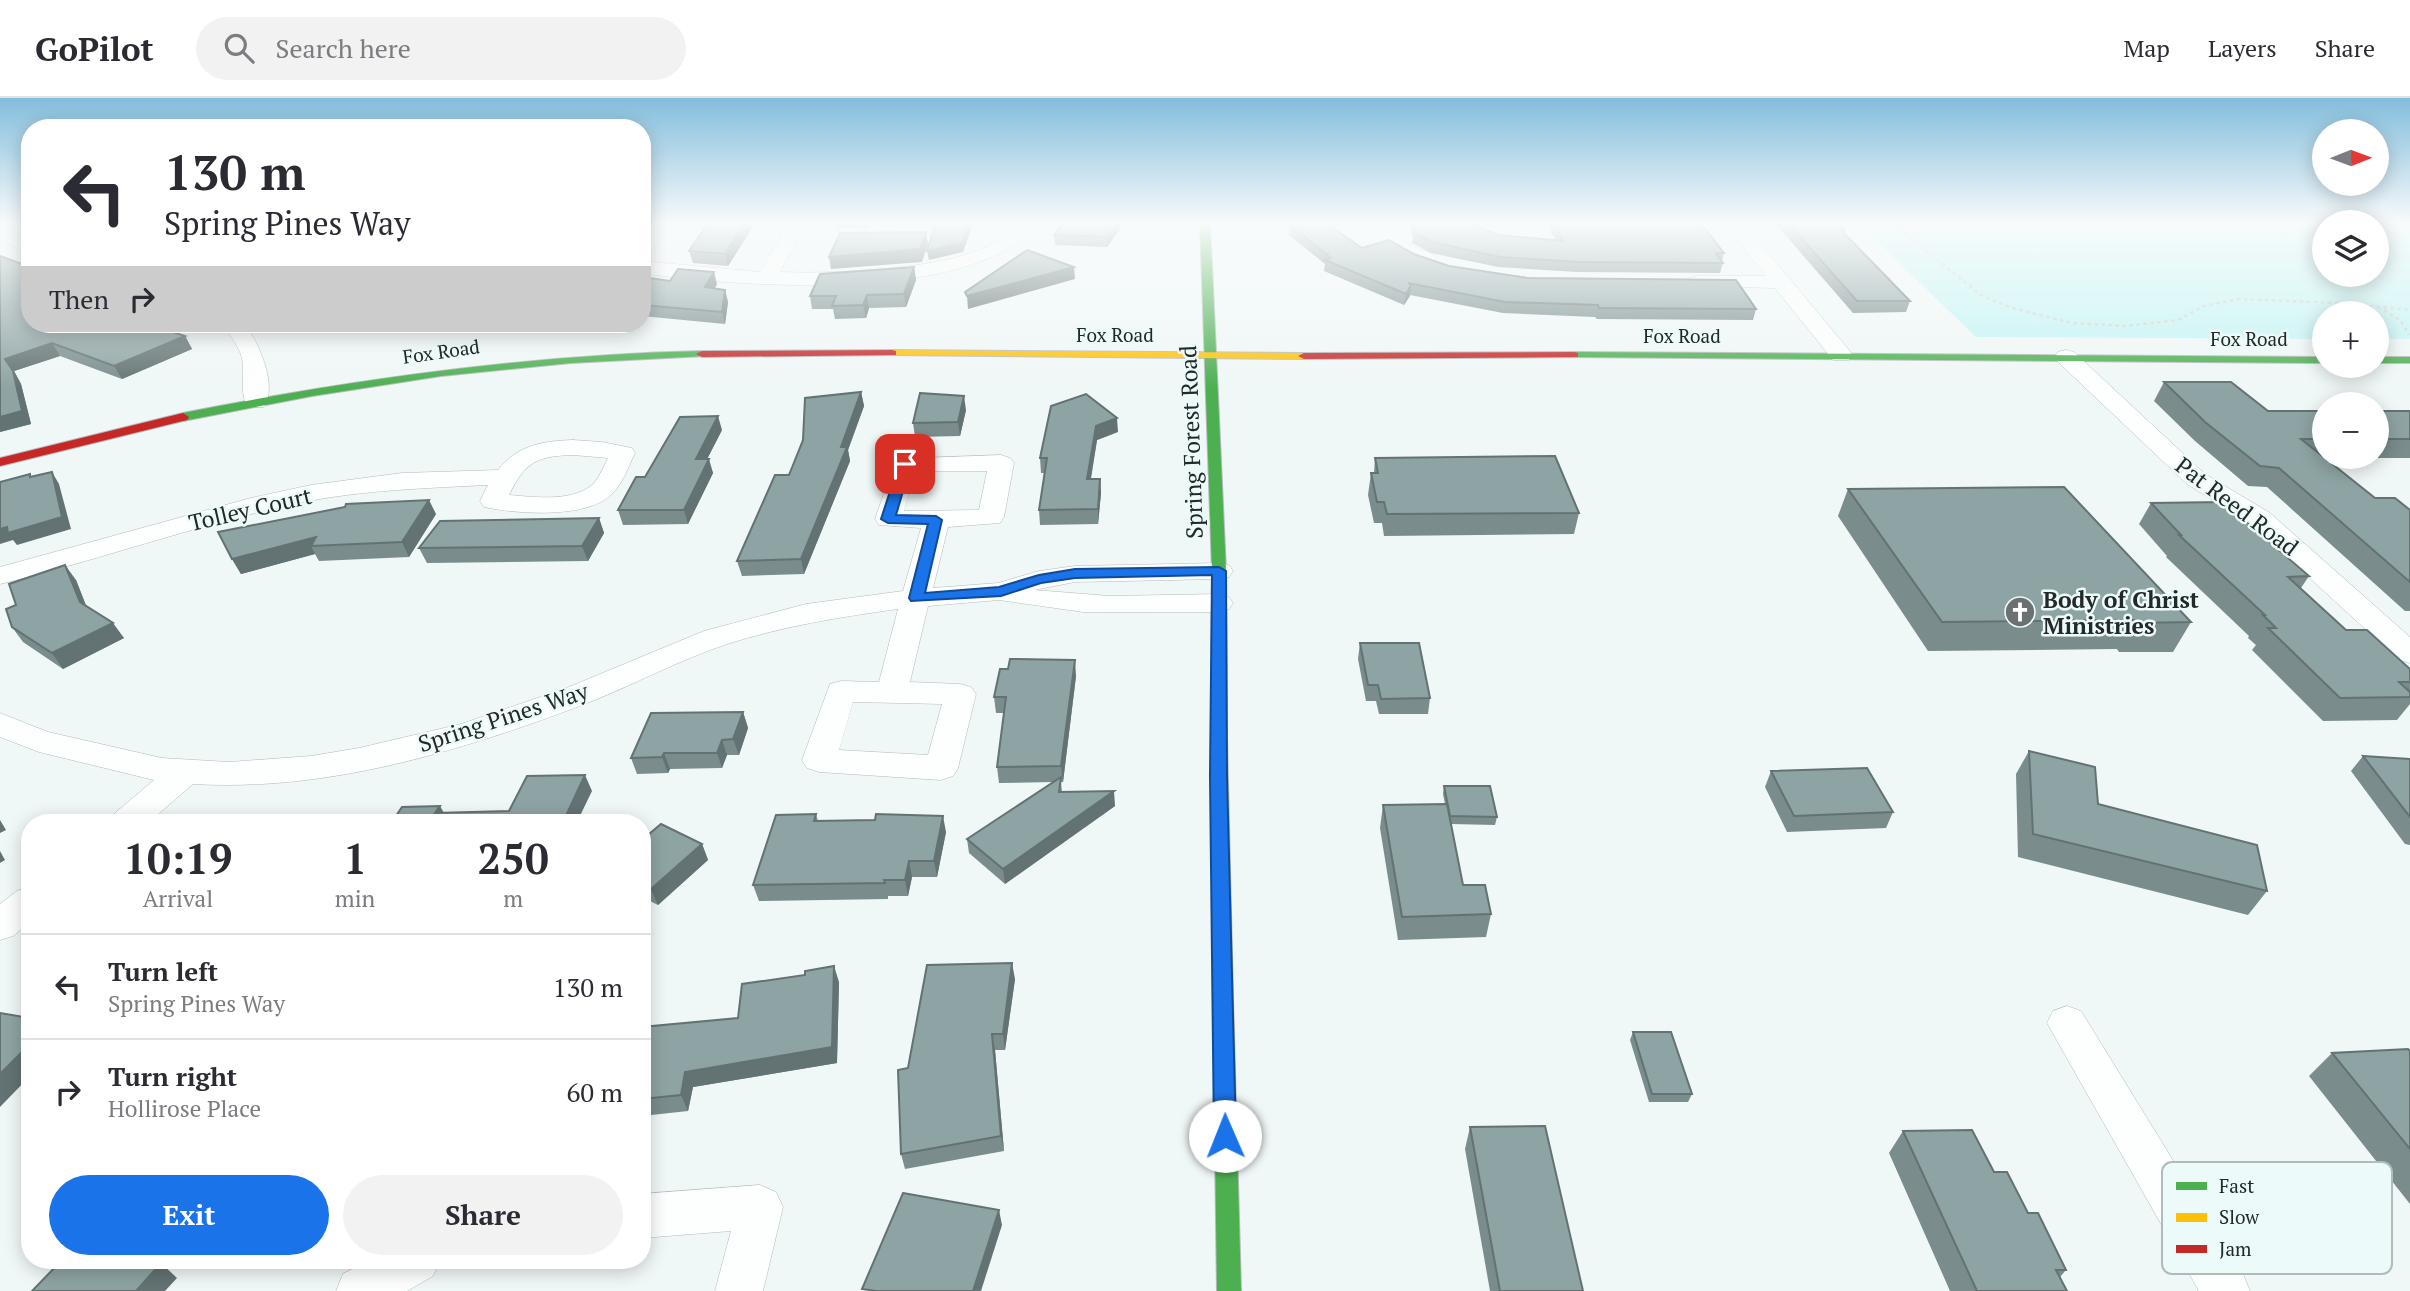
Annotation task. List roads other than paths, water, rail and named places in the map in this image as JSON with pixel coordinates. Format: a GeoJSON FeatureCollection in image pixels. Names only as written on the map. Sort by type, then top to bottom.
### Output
{"type":"FeatureCollection","features":[{"type":"Feature","properties":{"kind":"street","name":"Spring Forest Road"},"geometry":{"type":"LineString","coordinates":[[1207,278],[1219,571],[1219,776],[1229,1291]]}},
{"type":"Feature","properties":{"kind":"street"},"geometry":{"type":"LineString","coordinates":[[1778,278],[1841,355]]}},
{"type":"Feature","properties":{"kind":"street"},"geometry":{"type":"LineString","coordinates":[[1672,282],[1782,282]]}},
{"type":"Feature","properties":{"kind":"street"},"geometry":{"type":"LineString","coordinates":[[241,333],[255,355],[256,402]]}},
{"type":"Feature","properties":{"kind":"street","name":"Fox Road"},"geometry":{"type":"LineString","coordinates":[[0,462],[256,402],[476,367],[611,355],[1841,355],[2312,359]]}},
{"type":"Feature","properties":{"kind":"street","name":"Pat Reed Road"},"geometry":{"type":"LineString","coordinates":[[2066,357],[2196,479],[2240,505],[2281,536],[2410,653]]}},
{"type":"Feature","properties":{"kind":"street"},"geometry":{"type":"LineString","coordinates":[[2389,360],[2410,360]]}},
{"type":"Feature","properties":{"kind":"street","name":"Tolley Court"},"geometry":{"type":"LineString","coordinates":[[0,576],[260,504],[311,493],[402,481],[505,477]]}},
{"type":"Feature","properties":{"kind":"street"},"geometry":{"type":"LineString","coordinates":[[892,691],[936,520]]}},
{"type":"Feature","properties":{"kind":"street","name":"Spring Pines Way"},"geometry":{"type":"LineString","coordinates":[[0,724],[39,741],[79,752],[185,772],[229,774],[299,769],[359,760],[427,744],[545,707],[754,625],[806,613],[916,598],[1001,592],[1039,579],[1075,574],[1219,571]]}},
{"type":"Feature","properties":{"kind":"street","name":"Spring Pines Way"},"geometry":{"type":"LineString","coordinates":[[1001,592],[1038,601],[1077,604],[1219,603]]}},
{"type":"Feature","properties":{"kind":"street"},"geometry":{"type":"LineString","coordinates":[[136,814],[185,772]]}},
{"type":"Feature","properties":{"kind":"street"},"geometry":{"type":"LineString","coordinates":[[0,925],[21,908]]}},
{"type":"Feature","properties":{"kind":"street"},"geometry":{"type":"LineString","coordinates":[[2067,1023],[2162,1183]]}},
{"type":"Feature","properties":{"kind":"street"},"geometry":{"type":"LineString","coordinates":[[651,1215],[760,1207],[739,1291]]}},
{"type":"Feature","properties":{"kind":"street"},"geometry":{"type":"LineString","coordinates":[[360,1291],[400,1269]]}},
{"type":"Feature","properties":{"kind":"street"},"geometry":{"type":"LineString","coordinates":[[2216,1274],[2226,1291]]}},
{"type":"Feature","properties":{"kind":"place","name":"Body of Christ Ministries"},"geometry":{"type":"Point","coordinates":[2020,612]}}]}
